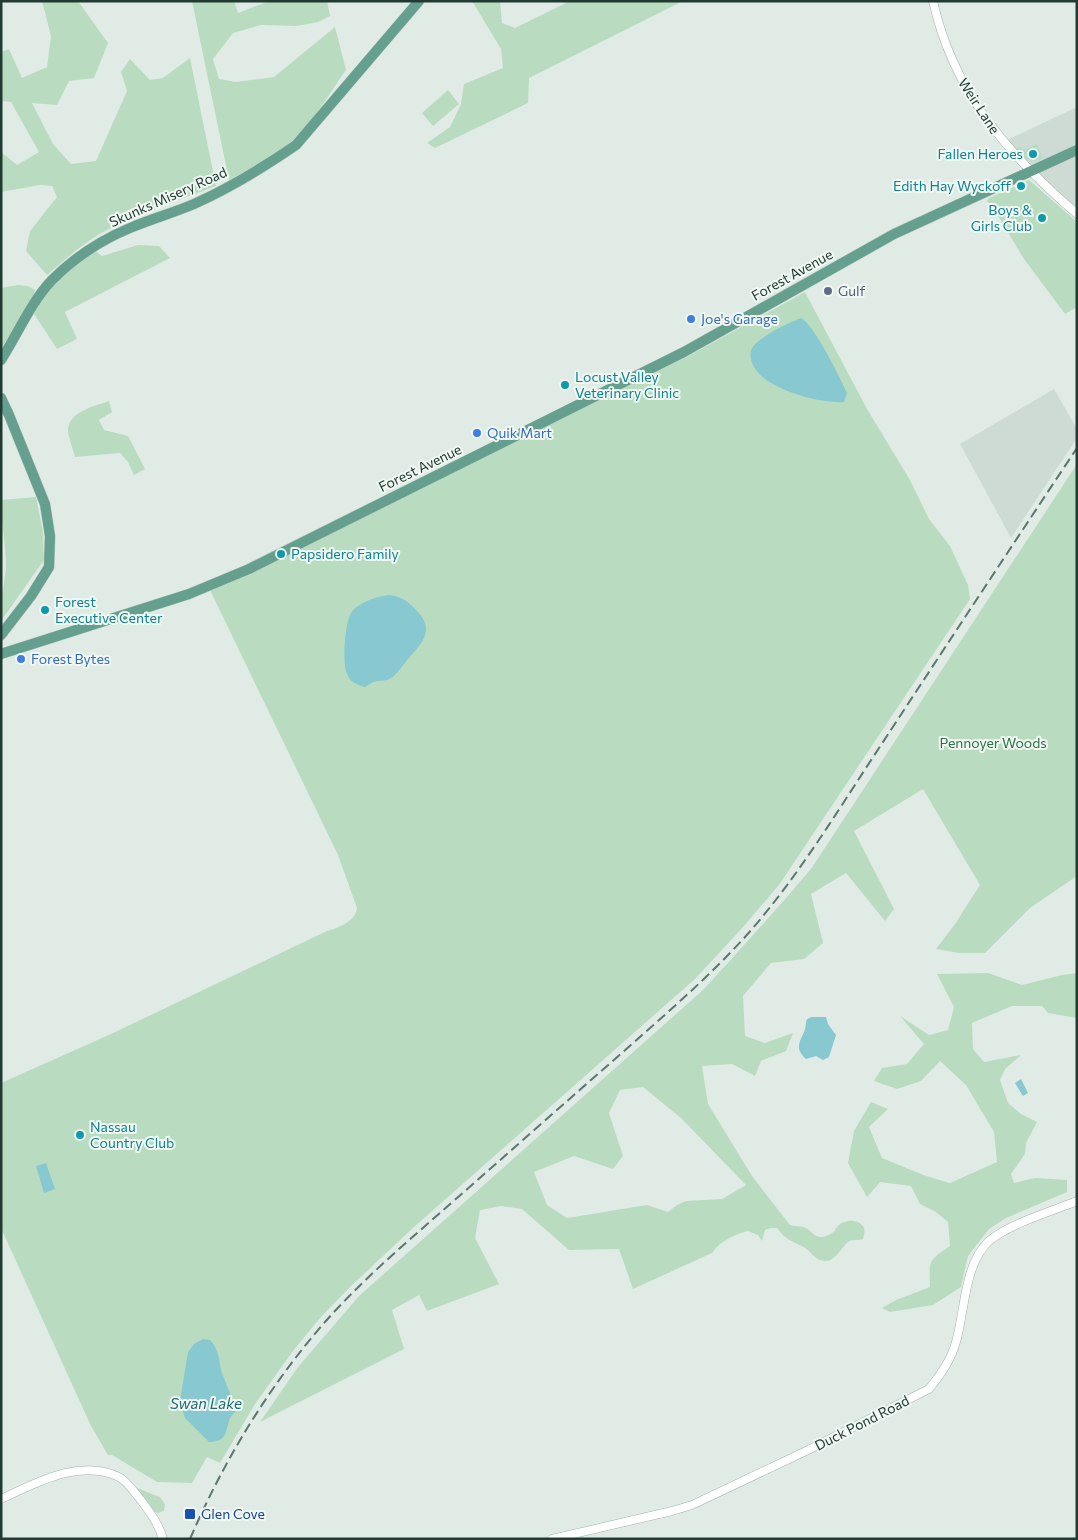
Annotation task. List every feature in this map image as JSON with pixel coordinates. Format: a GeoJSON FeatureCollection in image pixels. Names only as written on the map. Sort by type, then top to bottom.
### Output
{"type":"FeatureCollection","features":[{"type":"Feature","properties":{"kind":"main road","name":"Skunks Misery Road"},"geometry":{"type":"LineString","coordinates":[[1,360],[45,288],[61,271],[84,254],[107,238],[207,198],[272,162],[296,145],[419,1]]}},
{"type":"Feature","properties":{"kind":"main road","name":"Forest Avenue"},"geometry":{"type":"LineString","coordinates":[[1,654],[197,591],[249,569],[684,352],[894,234],[1077,150]]}},
{"type":"Feature","properties":{"kind":"main road"},"geometry":{"type":"LineString","coordinates":[[1,398],[45,504],[50,536],[49,567],[31,596],[1,635]]}},
{"type":"Feature","properties":{"kind":"street","name":"Weir Lane"},"geometry":{"type":"LineString","coordinates":[[933,1],[947,49],[971,98],[992,129],[1030,172],[1077,214]]}},
{"type":"Feature","properties":{"kind":"street","name":"Duck Pond Road"},"geometry":{"type":"LineString","coordinates":[[552,1539],[692,1505],[804,1452],[929,1389],[942,1373],[952,1356],[971,1272],[985,1246],[1004,1231],[1077,1201]]}},
{"type":"Feature","properties":{"kind":"street"},"geometry":{"type":"LineString","coordinates":[[1,1499],[32,1485],[72,1471],[91,1471],[120,1478],[141,1501],[164,1539]]}},
{"type":"Feature","properties":{"kind":"shaded area"},"geometry":{"type":"Polygon","coordinates":[[[1077,107],[1077,209],[1063,199],[1014,151],[1009,139],[1077,107]]]}},
{"type":"Feature","properties":{"kind":"shaded area"},"geometry":{"type":"Polygon","coordinates":[[[1054,389],[1077,429],[1077,438],[1011,538],[960,444],[1054,389]]]}},
{"type":"Feature","properties":{"kind":"green space"},"geometry":{"type":"Polygon","coordinates":[[[42,1],[78,1],[108,43],[94,78],[69,81],[57,105],[32,103],[53,144],[71,164],[96,161],[127,91],[121,72],[130,59],[150,80],[163,78],[190,58],[216,186],[156,208],[112,227],[85,244],[47,275],[26,251],[30,231],[57,197],[52,186],[40,185],[1,192],[1,152],[17,165],[39,152],[11,102],[1,101],[1,52],[9,49],[22,78],[47,67],[51,36],[42,1]]]}},
{"type":"Feature","properties":{"kind":"green space"},"geometry":{"type":"Polygon","coordinates":[[[192,1],[234,1],[238,13],[269,1],[327,1],[330,16],[318,22],[296,26],[261,25],[233,33],[213,59],[219,79],[236,82],[274,77],[335,27],[346,70],[314,116],[292,141],[270,158],[229,180],[192,1]]]}},
{"type":"Feature","properties":{"kind":"green space"},"geometry":{"type":"Polygon","coordinates":[[[472,1],[500,1],[502,23],[515,28],[570,1],[683,1],[529,78],[528,103],[435,148],[427,143],[450,127],[461,104],[464,84],[503,68],[501,49],[472,1]]]}},
{"type":"Feature","properties":{"kind":"green space"},"geometry":{"type":"Polygon","coordinates":[[[448,90],[459,104],[433,126],[422,113],[448,90]]]}},
{"type":"Feature","properties":{"kind":"green space"},"geometry":{"type":"Polygon","coordinates":[[[1037,144],[1043,158],[1035,161],[1028,160],[1016,149],[1020,146],[1022,150],[1037,144]]]}},
{"type":"Feature","properties":{"kind":"green space"},"geometry":{"type":"Polygon","coordinates":[[[1029,180],[1077,222],[1077,311],[1075,308],[1065,314],[1024,259],[987,201],[989,198],[1029,180]]]}},
{"type":"Feature","properties":{"kind":"green space"},"geometry":{"type":"Polygon","coordinates":[[[138,245],[159,246],[170,258],[65,312],[77,339],[57,349],[34,314],[49,289],[63,272],[94,250],[102,256],[138,245]]]}},
{"type":"Feature","properties":{"kind":"green space"},"geometry":{"type":"Polygon","coordinates":[[[18,285],[28,286],[35,290],[33,297],[1,349],[1,288],[18,285]]]}},
{"type":"Feature","properties":{"kind":"green space","name":"Nassau Country Club"},"geometry":{"type":"Polygon","coordinates":[[[805,292],[867,409],[910,480],[929,519],[950,546],[968,585],[970,599],[779,885],[744,926],[695,979],[414,1227],[350,1287],[320,1318],[293,1351],[255,1404],[220,1463],[207,1457],[192,1483],[157,1482],[112,1455],[108,1455],[91,1426],[1,1228],[1,1083],[111,1034],[341,926],[353,917],[357,908],[338,855],[209,588],[685,358],[805,292]]]}},
{"type":"Feature","properties":{"kind":"green space"},"geometry":{"type":"Polygon","coordinates":[[[109,401],[112,412],[99,420],[104,430],[128,436],[145,469],[134,475],[128,462],[120,453],[75,457],[68,432],[73,418],[90,407],[109,401]]]}},
{"type":"Feature","properties":{"kind":"green space","name":"Pennoyer Woods"},"geometry":{"type":"Polygon","coordinates":[[[1077,464],[1077,876],[1030,908],[985,953],[959,953],[936,949],[980,885],[923,789],[854,831],[894,909],[885,921],[846,873],[811,894],[823,943],[804,959],[771,963],[743,996],[745,1036],[765,1043],[793,1033],[786,1051],[761,1061],[755,1076],[732,1064],[702,1066],[708,1104],[752,1176],[790,1225],[804,1227],[816,1236],[821,1237],[832,1233],[843,1222],[855,1221],[859,1222],[864,1228],[863,1239],[848,1242],[836,1256],[825,1261],[818,1259],[805,1248],[787,1238],[777,1228],[765,1230],[762,1241],[758,1235],[748,1231],[728,1239],[712,1253],[633,1289],[619,1249],[569,1250],[522,1209],[501,1206],[480,1210],[475,1238],[499,1284],[427,1311],[419,1295],[392,1310],[404,1349],[260,1422],[298,1367],[359,1296],[703,990],[811,869],[1077,464]],[[643,1087],[620,1090],[609,1113],[623,1156],[613,1169],[574,1156],[534,1172],[547,1205],[567,1218],[647,1205],[668,1212],[686,1201],[722,1199],[746,1185],[681,1118],[643,1087]]]}},
{"type":"Feature","properties":{"kind":"green space"},"geometry":{"type":"Polygon","coordinates":[[[36,497],[43,532],[44,560],[1,621],[1,600],[6,566],[1,500],[36,497]]]}},
{"type":"Feature","properties":{"kind":"green space"},"geometry":{"type":"Polygon","coordinates":[[[988,973],[1022,985],[1077,973],[1077,1018],[1048,1013],[1042,1006],[1012,1006],[972,1023],[973,1049],[984,1062],[1021,1055],[1005,1069],[1000,1080],[1008,1103],[1021,1114],[1037,1122],[1026,1143],[1025,1154],[1011,1174],[1014,1183],[1035,1178],[1067,1180],[1067,1192],[1006,1218],[989,1229],[968,1256],[961,1287],[933,1305],[890,1312],[882,1308],[896,1300],[930,1287],[931,1262],[950,1246],[948,1222],[936,1212],[920,1204],[911,1186],[880,1182],[867,1197],[848,1163],[854,1131],[871,1102],[888,1109],[869,1127],[882,1158],[926,1176],[950,1183],[997,1162],[994,1132],[966,1085],[940,1061],[921,1081],[897,1089],[874,1081],[882,1068],[907,1064],[924,1044],[900,1016],[929,1035],[948,1030],[954,1007],[937,974],[988,973]]]}},
{"type":"Feature","properties":{"kind":"green space"},"geometry":{"type":"Polygon","coordinates":[[[137,1488],[160,1497],[165,1504],[164,1511],[155,1512],[137,1488]]]}},
{"type":"Feature","properties":{"kind":"water"},"geometry":{"type":"Polygon","coordinates":[[[801,318],[819,340],[839,376],[847,393],[844,402],[821,400],[792,393],[767,380],[752,363],[751,352],[755,344],[774,331],[801,318]]]}},
{"type":"Feature","properties":{"kind":"water"},"geometry":{"type":"Polygon","coordinates":[[[388,595],[403,599],[415,609],[425,623],[425,635],[418,647],[393,677],[373,682],[365,687],[352,681],[348,677],[345,668],[348,620],[353,611],[361,604],[388,595]]]}},
{"type":"Feature","properties":{"kind":"water"},"geometry":{"type":"Polygon","coordinates":[[[826,1017],[828,1024],[836,1035],[829,1057],[823,1060],[816,1056],[806,1059],[799,1049],[807,1019],[826,1017]]]}},
{"type":"Feature","properties":{"kind":"water"},"geometry":{"type":"Polygon","coordinates":[[[1021,1079],[1028,1093],[1023,1096],[1015,1083],[1021,1079]]]}},
{"type":"Feature","properties":{"kind":"water"},"geometry":{"type":"Polygon","coordinates":[[[46,1163],[55,1189],[44,1193],[36,1166],[46,1163]]]}},
{"type":"Feature","properties":{"kind":"water","name":"Swan Lake"},"geometry":{"type":"Polygon","coordinates":[[[203,1339],[210,1340],[218,1353],[222,1373],[235,1412],[231,1416],[222,1439],[209,1442],[185,1418],[180,1401],[188,1352],[194,1344],[203,1339]]]}},
{"type":"Feature","properties":{"kind":"railway"},"geometry":{"type":"LineString","coordinates":[[190,1539],[233,1452],[249,1425],[285,1372],[325,1322],[401,1247],[682,1000],[730,953],[764,915],[800,868],[1077,448]]}},
{"type":"Feature","properties":{"kind":"place","name":"Fallen Heroes"},"geometry":{"type":"Point","coordinates":[1033,154]}},
{"type":"Feature","properties":{"kind":"place","name":"Edith Hay Wyckoff"},"geometry":{"type":"Point","coordinates":[1021,186]}},
{"type":"Feature","properties":{"kind":"place","name":"Boys & Girls Club"},"geometry":{"type":"Point","coordinates":[1042,218]}},
{"type":"Feature","properties":{"kind":"place","name":"Gulf"},"geometry":{"type":"Point","coordinates":[828,291]}},
{"type":"Feature","properties":{"kind":"place","name":"Joe's Garage"},"geometry":{"type":"Point","coordinates":[691,319]}},
{"type":"Feature","properties":{"kind":"place","name":"Locust Valley Veterinary Clinic"},"geometry":{"type":"Point","coordinates":[565,385]}},
{"type":"Feature","properties":{"kind":"place","name":"Quik Mart"},"geometry":{"type":"Point","coordinates":[477,433]}},
{"type":"Feature","properties":{"kind":"place","name":"Papsidero Family"},"geometry":{"type":"Point","coordinates":[281,554]}},
{"type":"Feature","properties":{"kind":"place","name":"Forest Executive Center"},"geometry":{"type":"Point","coordinates":[45,610]}},
{"type":"Feature","properties":{"kind":"place","name":"Forest Bytes"},"geometry":{"type":"Point","coordinates":[21,659]}},
{"type":"Feature","properties":{"kind":"place","name":"Nassau Country Club"},"geometry":{"type":"Point","coordinates":[80,1135]}},
{"type":"Feature","properties":{"kind":"place","name":"Glen Cove"},"geometry":{"type":"Point","coordinates":[190,1514]}}]}
